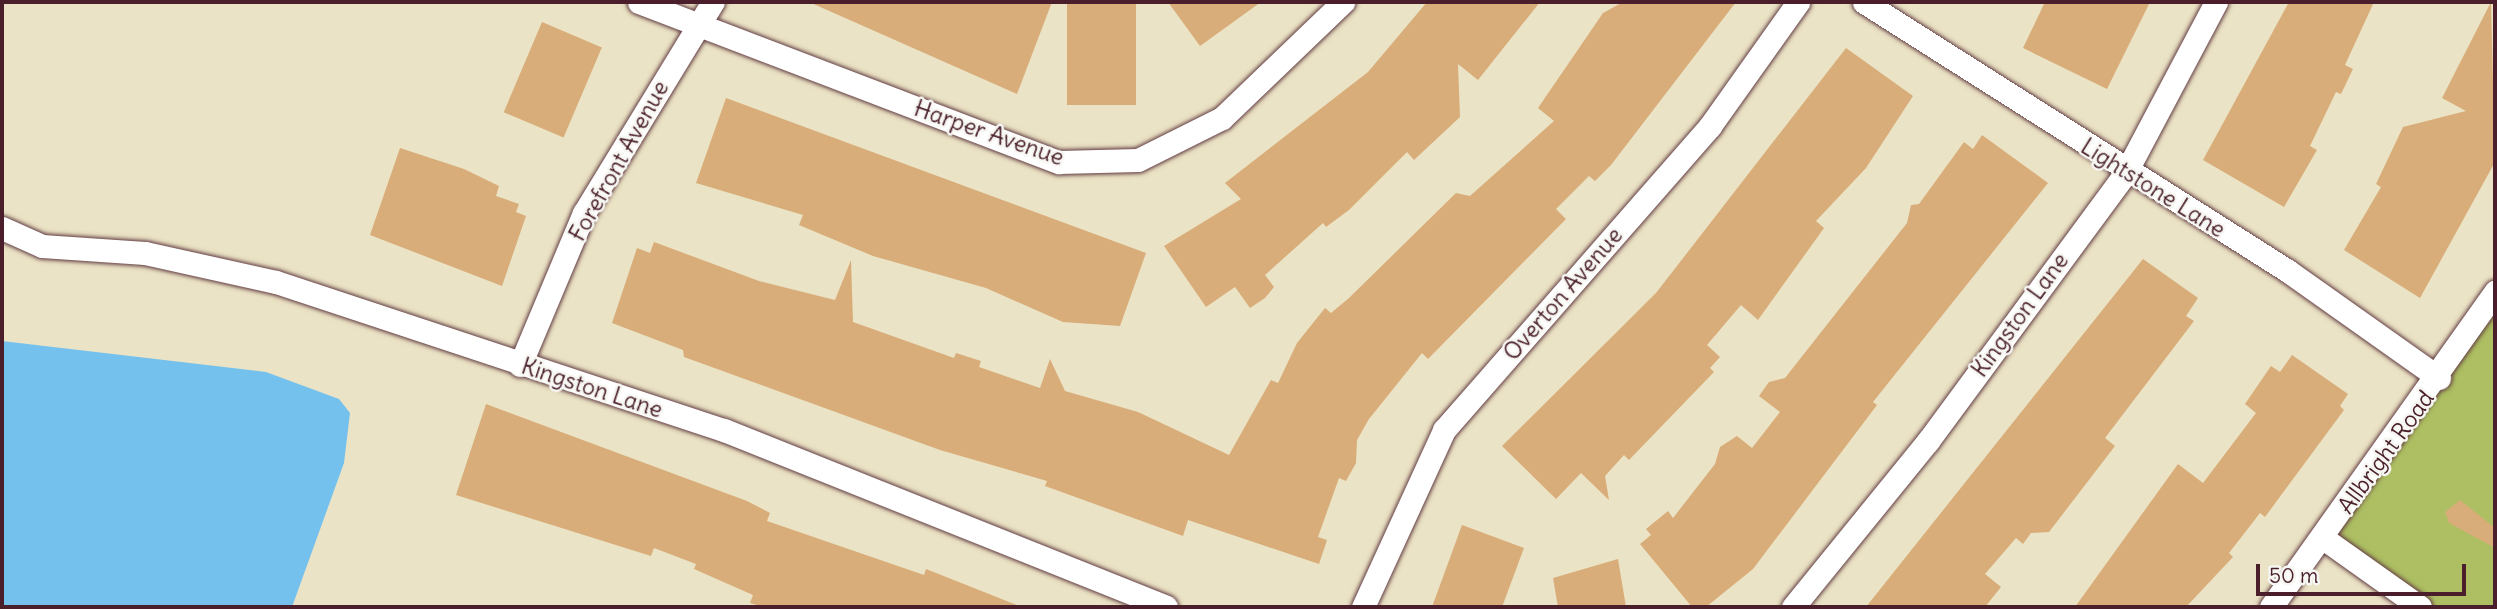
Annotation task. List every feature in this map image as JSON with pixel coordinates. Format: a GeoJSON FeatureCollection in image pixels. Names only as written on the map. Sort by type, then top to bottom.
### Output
{"type":"FeatureCollection","features":[{"type":"Feature","properties":{"kind":"street","name":"Harper Avenue"},"geometry":{"type":"LineString","coordinates":[[639,2],[696,26],[1059,162],[1125,160],[1222,118],[1343,2]]}},
{"type":"Feature","properties":{"kind":"street","name":"Forefront Avenue"},"geometry":{"type":"LineString","coordinates":[[520,365],[584,212],[713,2]]}},
{"type":"Feature","properties":{"kind":"street","name":"Overton Avenue"},"geometry":{"type":"LineString","coordinates":[[1363,607],[1444,430],[1710,126],[1798,2]]}},
{"type":"Feature","properties":{"kind":"street","name":"Lightstone Lane"},"geometry":{"type":"LineString","coordinates":[[1864,2],[2126,172],[2288,271],[2439,379]]}},
{"type":"Feature","properties":{"kind":"street","name":"Kingston Lane"},"geometry":{"type":"LineString","coordinates":[[1793,607],[1928,440],[2126,172],[2216,2]]}},
{"type":"Feature","properties":{"kind":"street","name":"Kingston Lane"},"geometry":{"type":"LineString","coordinates":[[2,228],[42,246],[145,253],[276,282],[520,365],[724,430],[1166,607]]}},
{"type":"Feature","properties":{"kind":"street","name":"Allbright Road"},"geometry":{"type":"LineString","coordinates":[[2271,607],[2439,379],[2495,292]]}},
{"type":"Feature","properties":{"kind":"street"},"geometry":{"type":"LineString","coordinates":[[2323,538],[2420,607]]}},
{"type":"Feature","properties":{"kind":"green space"},"geometry":{"type":"Polygon","coordinates":[[[2495,292],[2495,607],[2420,607],[2323,538],[2495,292]]]}},
{"type":"Feature","properties":{"kind":"water"},"geometry":{"type":"Polygon","coordinates":[[[2,341],[266,372],[339,399],[350,413],[344,463],[292,607],[2,607],[2,341]]]}},
{"type":"Feature","properties":{"kind":"building"},"geometry":{"type":"Polygon","coordinates":[[[809,2],[1052,2],[1017,94],[809,2]]]}},
{"type":"Feature","properties":{"kind":"building"},"geometry":{"type":"Polygon","coordinates":[[[1067,2],[1136,2],[1136,105],[1067,105],[1067,2]]]}},
{"type":"Feature","properties":{"kind":"building"},"geometry":{"type":"Polygon","coordinates":[[[1168,2],[1261,2],[1200,46],[1168,2]]]}},
{"type":"Feature","properties":{"kind":"building"},"geometry":{"type":"Polygon","coordinates":[[[1427,2],[1540,2],[1478,80],[1458,64],[1460,117],[1414,160],[1407,152],[1349,210],[1326,227],[1323,223],[1265,275],[1274,287],[1265,298],[1250,308],[1235,287],[1206,307],[1164,246],[1241,199],[1225,183],[1368,72],[1427,2]]]}},
{"type":"Feature","properties":{"kind":"building"},"geometry":{"type":"Polygon","coordinates":[[[1623,2],[1736,2],[1611,165],[1595,181],[1589,176],[1556,209],[1566,219],[1428,359],[1422,353],[1369,419],[1357,440],[1356,463],[1346,481],[1339,478],[1318,537],[1327,540],[1319,564],[1188,520],[1183,536],[1045,486],[1047,481],[940,450],[684,357],[683,350],[612,323],[637,248],[650,253],[654,242],[759,281],[835,300],[851,260],[853,322],[954,358],[956,353],[981,361],[979,367],[1040,388],[1050,359],[1065,391],[1138,412],[1229,455],[1271,380],[1278,383],[1297,343],[1325,308],[1331,313],[1456,193],[1470,196],[1554,121],[1538,108],[1603,13],[1623,2]]]}},
{"type":"Feature","properties":{"kind":"building"},"geometry":{"type":"Polygon","coordinates":[[[2045,2],[2150,2],[2107,89],[2023,48],[2045,2]]]}},
{"type":"Feature","properties":{"kind":"building"},"geometry":{"type":"Polygon","coordinates":[[[2289,2],[2374,2],[2345,65],[2353,69],[2341,94],[2336,92],[2310,146],[2317,150],[2284,207],[2203,160],[2289,2]]]}},
{"type":"Feature","properties":{"kind":"building"},"geometry":{"type":"Polygon","coordinates":[[[2491,2],[2495,162],[2420,298],[2344,250],[2381,187],[2376,184],[2403,127],[2466,111],[2442,98],[2491,2]]]}},
{"type":"Feature","properties":{"kind":"building"},"geometry":{"type":"Polygon","coordinates":[[[542,22],[602,47],[564,138],[504,112],[542,22]]]}},
{"type":"Feature","properties":{"kind":"building"},"geometry":{"type":"Polygon","coordinates":[[[1846,48],[1913,96],[1866,168],[1816,221],[1824,228],[1758,320],[1741,305],[1707,345],[1720,357],[1710,368],[1714,372],[1629,460],[1624,455],[1605,476],[1609,500],[1581,473],[1556,499],[1502,446],[1656,293],[1846,48]]]}},
{"type":"Feature","properties":{"kind":"building"},"geometry":{"type":"Polygon","coordinates":[[[726,98],[1146,253],[1120,326],[1063,322],[986,288],[873,256],[799,225],[803,215],[696,183],[726,98]]]}},
{"type":"Feature","properties":{"kind":"building"},"geometry":{"type":"Polygon","coordinates":[[[1982,135],[2048,183],[1873,402],[1877,405],[1753,569],[1706,607],[1692,607],[1640,544],[1651,535],[1646,529],[1668,511],[1673,518],[1715,464],[1720,447],[1737,436],[1752,448],[1780,412],[1759,396],[1769,382],[1785,378],[1907,223],[1911,205],[1919,204],[1964,142],[1973,149],[1982,135]]]}},
{"type":"Feature","properties":{"kind":"building"},"geometry":{"type":"Polygon","coordinates":[[[400,148],[464,169],[499,186],[496,196],[519,204],[516,212],[526,216],[502,286],[370,235],[400,148]]]}},
{"type":"Feature","properties":{"kind":"building"},"geometry":{"type":"Polygon","coordinates":[[[2143,259],[2198,298],[2186,316],[2194,321],[2105,438],[2115,446],[2049,532],[2031,533],[2023,544],[2016,538],[1985,574],[2001,587],[1985,607],[1866,607],[2143,259]]]}},
{"type":"Feature","properties":{"kind":"building"},"geometry":{"type":"Polygon","coordinates":[[[2292,355],[2348,394],[2340,406],[2344,410],[2265,517],[2260,513],[2229,553],[2233,557],[2186,607],[2075,607],[2178,464],[2203,483],[2256,413],[2245,404],[2271,366],[2280,372],[2292,355]]]}},
{"type":"Feature","properties":{"kind":"building"},"geometry":{"type":"Polygon","coordinates":[[[486,404],[747,501],[770,513],[767,521],[924,575],[926,569],[1022,607],[763,607],[750,603],[753,595],[694,569],[696,564],[654,548],[651,556],[456,495],[486,404]]]}},
{"type":"Feature","properties":{"kind":"building"},"geometry":{"type":"Polygon","coordinates":[[[2460,500],[2495,528],[2495,548],[2449,523],[2445,512],[2460,500]]]}},
{"type":"Feature","properties":{"kind":"building"},"geometry":{"type":"Polygon","coordinates":[[[1462,525],[1524,548],[1502,607],[1432,607],[1462,525]]]}},
{"type":"Feature","properties":{"kind":"building"},"geometry":{"type":"Polygon","coordinates":[[[1618,559],[1626,607],[1558,607],[1553,578],[1618,559]]]}}]}
